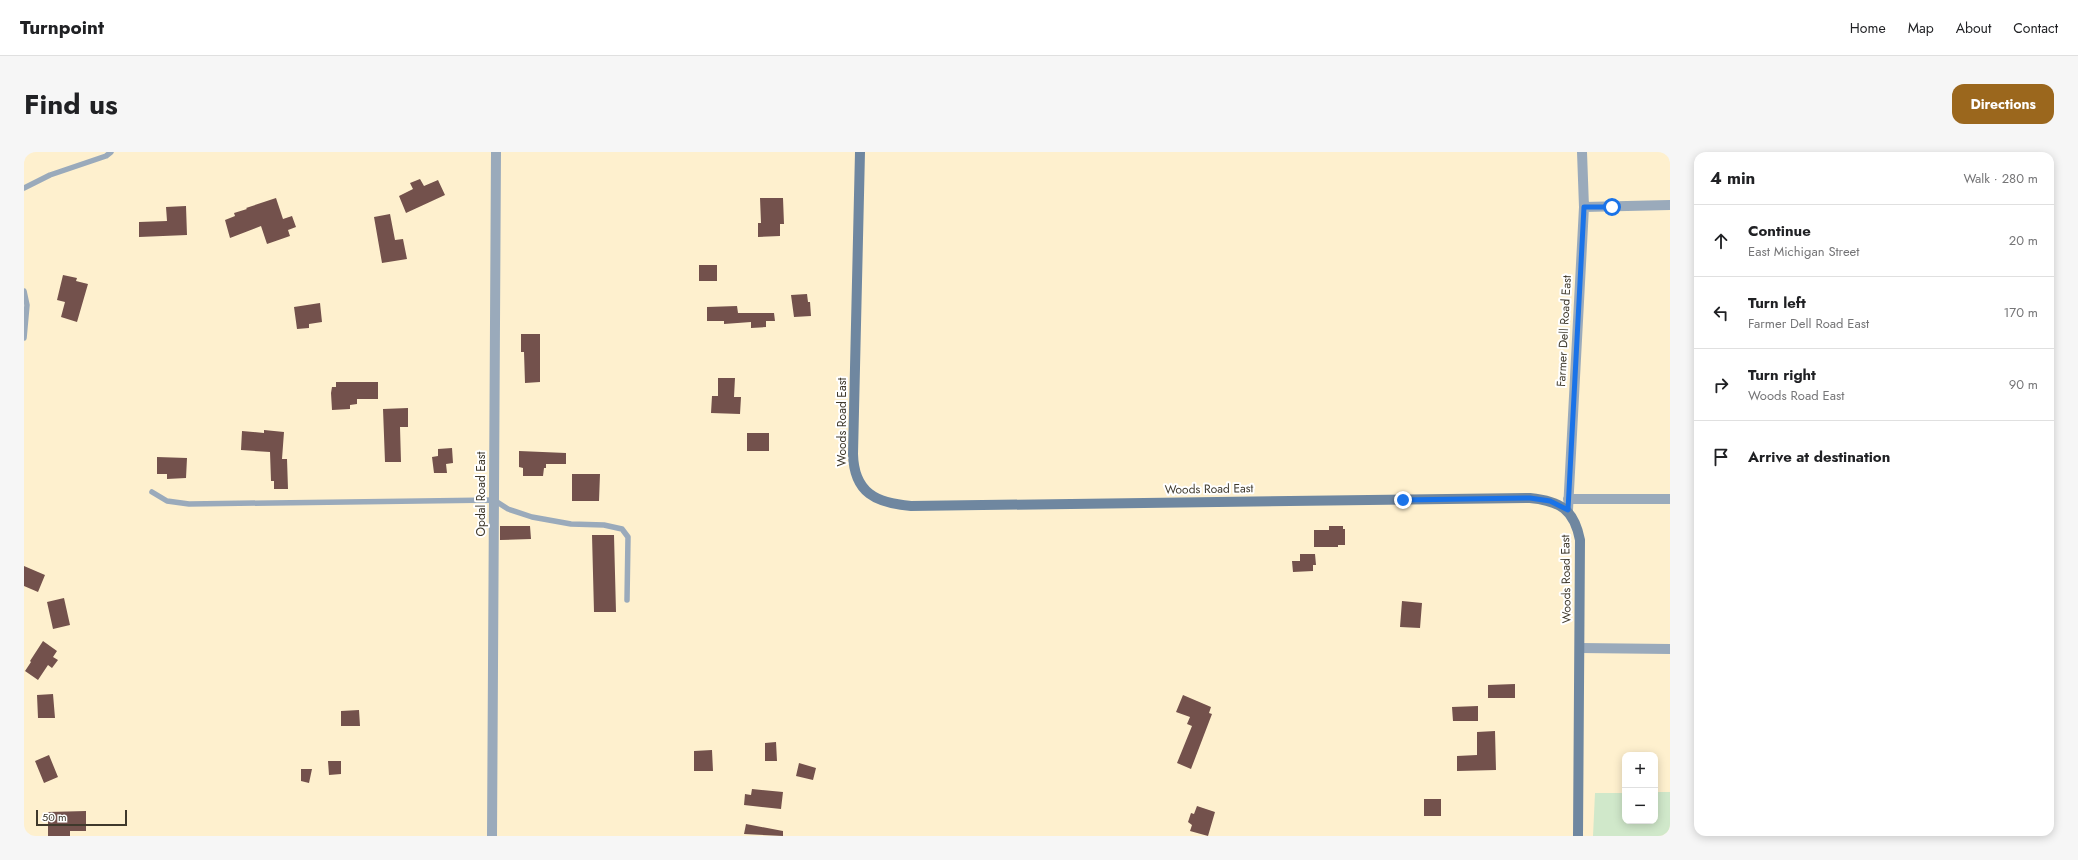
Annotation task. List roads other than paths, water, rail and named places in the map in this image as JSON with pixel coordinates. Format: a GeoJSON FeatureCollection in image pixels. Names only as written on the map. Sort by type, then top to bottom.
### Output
{"type":"FeatureCollection","features":[{"type":"Feature","properties":{"kind":"main road","name":"Woods Road East"},"geometry":{"type":"LineString","coordinates":[[860,152],[853,454],[857,478],[865,491],[882,501],[911,506],[1530,498],[1550,501],[1568,510],[1577,525],[1580,540],[1578,836]]}},
{"type":"Feature","properties":{"kind":"street","name":"Opdal Road East"},"geometry":{"type":"LineString","coordinates":[[492,836],[496,152]]}},
{"type":"Feature","properties":{"kind":"street","name":"Farmer Dell Road East"},"geometry":{"type":"LineString","coordinates":[[1568,510],[1584,207],[1582,152]]}},
{"type":"Feature","properties":{"kind":"street"},"geometry":{"type":"LineString","coordinates":[[1584,207],[1670,205]]}},
{"type":"Feature","properties":{"kind":"street"},"geometry":{"type":"LineString","coordinates":[[1568,499],[1670,499]]}},
{"type":"Feature","properties":{"kind":"street"},"geometry":{"type":"LineString","coordinates":[[1580,648],[1670,649]]}},
{"type":"Feature","properties":{"kind":"lane"},"geometry":{"type":"LineString","coordinates":[[24,188],[50,175],[106,156],[111,152]]}},
{"type":"Feature","properties":{"kind":"lane"},"geometry":{"type":"LineString","coordinates":[[24,291],[27,305],[24,338]]}},
{"type":"Feature","properties":{"kind":"lane"},"geometry":{"type":"LineString","coordinates":[[152,492],[167,501],[189,504],[494,500],[508,509],[532,517],[571,524],[604,525],[622,529],[628,537],[627,600]]}}]}
